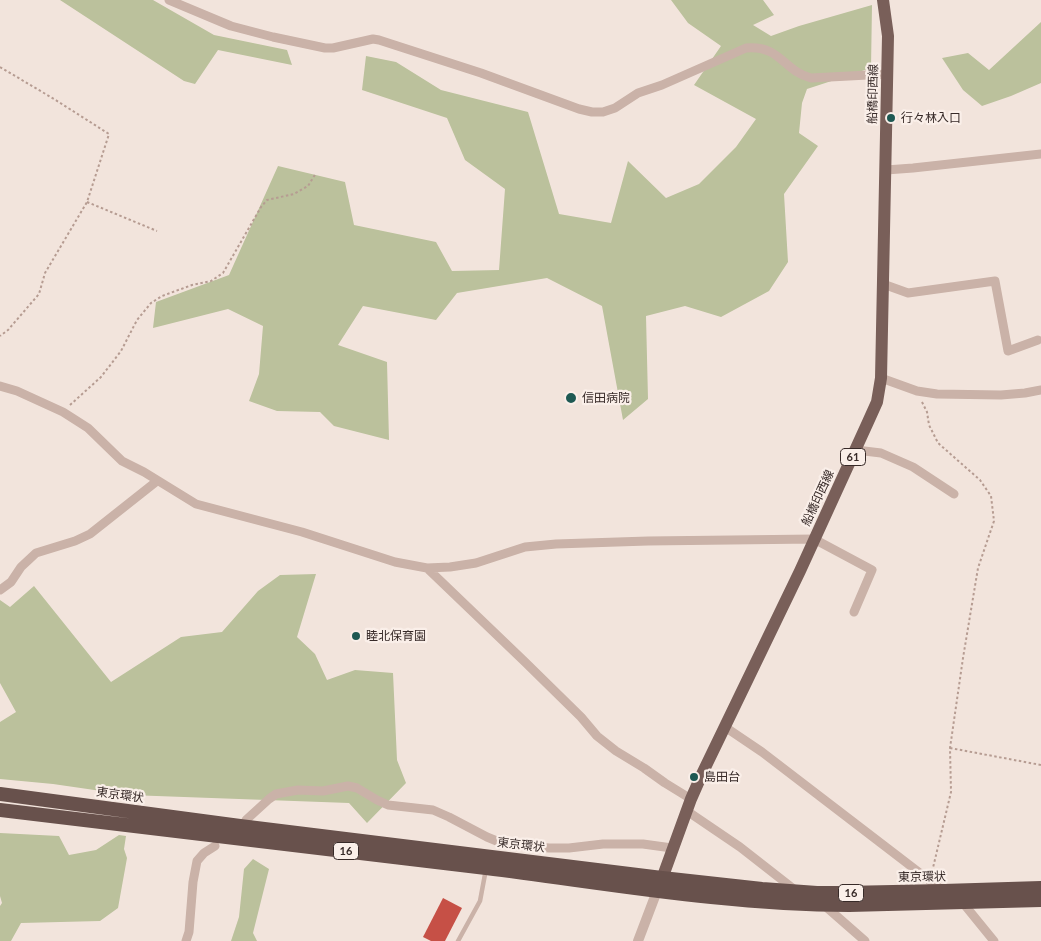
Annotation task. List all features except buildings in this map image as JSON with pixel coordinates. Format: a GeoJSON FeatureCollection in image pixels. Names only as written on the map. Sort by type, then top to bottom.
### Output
{"type":"FeatureCollection","features":[{"type":"Feature","properties":{"kind":"highway","name":"東京環状"},"geometry":{"type":"LineString","coordinates":[[0,794],[660,884],[761,902],[825,905],[962,897],[1041,888]]}},
{"type":"Feature","properties":{"kind":"highway","name":"東京環状"},"geometry":{"type":"LineString","coordinates":[[0,810],[486,868],[660,884],[834,893],[943,891],[962,897],[1041,900]]}},
{"type":"Feature","properties":{"kind":"main road","name":"船橋印西線"},"geometry":{"type":"LineString","coordinates":[[660,884],[689,805],[856,450],[876,402],[881,378],[886,170],[888,36],[883,0]]}},
{"type":"Feature","properties":{"kind":"street"},"geometry":{"type":"LineString","coordinates":[[168,0],[231,26],[325,48],[373,39],[379,40],[509,83],[579,110],[592,112],[603,112],[615,108],[638,93],[662,85],[746,48],[757,47],[767,49],[798,73],[811,78],[887,74]]}},
{"type":"Feature","properties":{"kind":"street"},"geometry":{"type":"LineString","coordinates":[[886,170],[1041,154]]}},
{"type":"Feature","properties":{"kind":"street"},"geometry":{"type":"LineString","coordinates":[[883,284],[908,293],[995,281],[1008,351],[1038,340]]}},
{"type":"Feature","properties":{"kind":"street"},"geometry":{"type":"LineString","coordinates":[[881,378],[917,391],[938,394],[1001,395],[1041,390]]}},
{"type":"Feature","properties":{"kind":"street"},"geometry":{"type":"LineString","coordinates":[[0,386],[17,391],[62,412],[88,428],[122,461],[196,504],[302,532],[395,562],[427,568],[450,567],[476,564],[525,547],[556,544],[814,539],[872,570],[854,612]]}},
{"type":"Feature","properties":{"kind":"street"},"geometry":{"type":"LineString","coordinates":[[856,450],[881,453],[914,467],[954,494]]}},
{"type":"Feature","properties":{"kind":"street"},"geometry":{"type":"LineString","coordinates":[[0,590],[11,582],[21,567],[36,553],[75,542],[90,534],[157,481]]}},
{"type":"Feature","properties":{"kind":"street"},"geometry":{"type":"LineString","coordinates":[[427,568],[581,717],[597,736],[665,784],[795,891],[825,905],[865,941]]}},
{"type":"Feature","properties":{"kind":"street"},"geometry":{"type":"LineString","coordinates":[[725,727],[762,752],[943,891]]}},
{"type":"Feature","properties":{"kind":"street"},"geometry":{"type":"LineString","coordinates":[[246,820],[269,798],[276,794],[298,790],[323,791],[348,786],[357,788],[388,805],[433,810],[504,844],[569,848],[603,844],[643,844],[672,848]]}},
{"type":"Feature","properties":{"kind":"street"},"geometry":{"type":"LineString","coordinates":[[186,941],[189,932],[193,882],[198,861],[215,846]]}},
{"type":"Feature","properties":{"kind":"street"},"geometry":{"type":"LineString","coordinates":[[638,941],[660,884]]}},
{"type":"Feature","properties":{"kind":"street"},"geometry":{"type":"LineString","coordinates":[[962,897],[994,941]]}},
{"type":"Feature","properties":{"kind":"lane"},"geometry":{"type":"LineString","coordinates":[[458,941],[480,901],[486,868]]}},
{"type":"Feature","properties":{"kind":"path"},"geometry":{"type":"LineString","coordinates":[[0,67],[109,134],[87,202],[45,273],[39,294],[8,330],[0,336]]}},
{"type":"Feature","properties":{"kind":"path"},"geometry":{"type":"LineString","coordinates":[[62,412],[101,377],[121,351],[137,320],[151,303],[162,296],[192,285],[212,281],[223,273],[261,207],[267,200],[294,194],[308,186],[316,173]]}},
{"type":"Feature","properties":{"kind":"path"},"geometry":{"type":"LineString","coordinates":[[87,202],[157,231]]}},
{"type":"Feature","properties":{"kind":"path"},"geometry":{"type":"LineString","coordinates":[[917,391],[929,425],[938,443],[980,480],[991,496],[994,521],[978,568],[950,748],[951,792],[930,881]]}},
{"type":"Feature","properties":{"kind":"path"},"geometry":{"type":"LineString","coordinates":[[950,748],[1041,765]]}},
{"type":"Feature","properties":{"kind":"green space"},"geometry":{"type":"Polygon","coordinates":[[[60,0],[153,0],[214,35],[287,50],[292,65],[218,50],[195,84],[184,81],[60,0]]]}},
{"type":"Feature","properties":{"kind":"green space"},"geometry":{"type":"Polygon","coordinates":[[[671,0],[763,0],[774,15],[753,25],[771,36],[872,5],[871,68],[807,89],[802,103],[799,133],[818,146],[784,194],[788,262],[769,291],[721,317],[685,306],[646,316],[648,399],[623,420],[602,306],[547,278],[457,293],[436,320],[363,306],[338,345],[387,362],[389,440],[334,426],[320,412],[277,411],[249,401],[259,374],[263,326],[228,309],[153,328],[156,302],[229,275],[278,166],[345,182],[354,225],[436,242],[452,271],[499,270],[505,189],[465,160],[447,118],[362,90],[366,56],[396,62],[441,90],[528,112],[559,214],[611,223],[628,161],[666,198],[699,184],[736,147],[756,119],[694,85],[721,46],[688,23],[671,0]]]}},
{"type":"Feature","properties":{"kind":"green space"},"geometry":{"type":"Polygon","coordinates":[[[1041,22],[1041,83],[1011,96],[982,106],[963,90],[942,58],[968,53],[989,70],[1041,22]]]}},
{"type":"Feature","properties":{"kind":"green space"},"geometry":{"type":"Polygon","coordinates":[[[316,574],[297,637],[315,654],[327,680],[355,670],[393,673],[397,760],[406,783],[367,823],[349,803],[129,795],[53,784],[0,779],[0,722],[16,712],[0,683],[0,600],[10,607],[34,586],[111,682],[181,637],[222,632],[258,591],[280,575],[316,574]]]}},
{"type":"Feature","properties":{"kind":"green space"},"geometry":{"type":"Polygon","coordinates":[[[0,833],[59,836],[69,855],[96,850],[119,835],[126,836],[124,849],[127,858],[118,908],[100,921],[21,923],[11,941],[0,941],[0,906],[2,903],[0,896],[0,833]]]}},
{"type":"Feature","properties":{"kind":"green space"},"geometry":{"type":"Polygon","coordinates":[[[253,859],[269,869],[253,933],[257,941],[231,941],[239,917],[244,869],[253,859]]]}},
{"type":"Feature","properties":{"kind":"place","name":"行々林入口"},"geometry":{"type":"Point","coordinates":[891,118]}},
{"type":"Feature","properties":{"kind":"place","name":"信田病院"},"geometry":{"type":"Point","coordinates":[571,398]}},
{"type":"Feature","properties":{"kind":"place","name":"睦北保育園"},"geometry":{"type":"Point","coordinates":[356,636]}},
{"type":"Feature","properties":{"kind":"place","name":"島田台"},"geometry":{"type":"Point","coordinates":[694,777]}}]}
